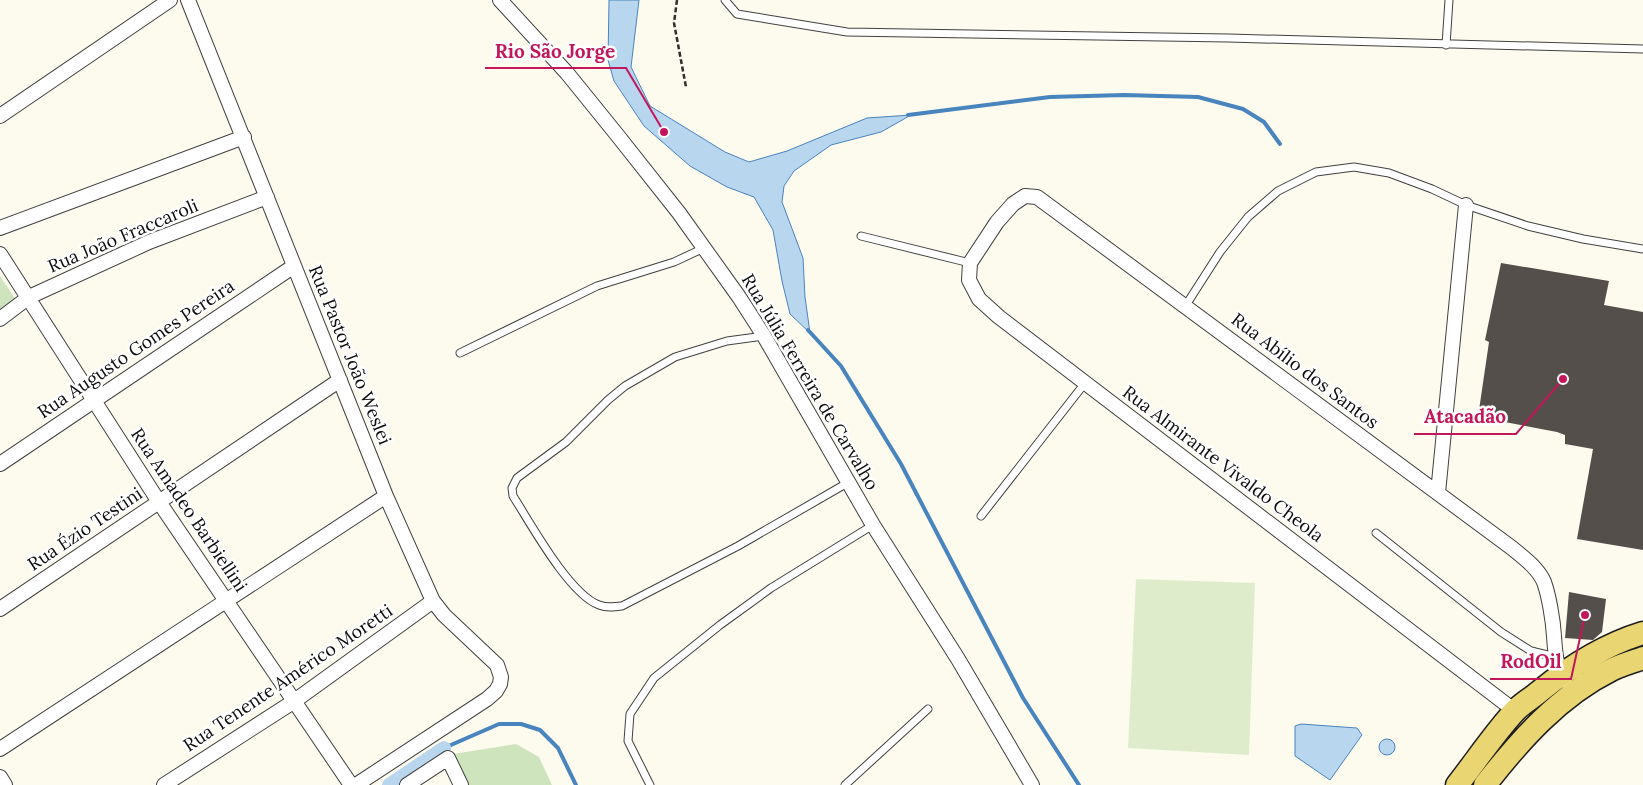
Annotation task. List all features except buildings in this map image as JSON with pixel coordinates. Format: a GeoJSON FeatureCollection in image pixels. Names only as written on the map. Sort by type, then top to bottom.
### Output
{"type":"FeatureCollection","features":[{"type":"Feature","properties":{"kind":"main road"},"geometry":{"type":"LineString","coordinates":[[1457,785],[1491,739],[1558,666],[1643,632]]}},
{"type":"Feature","properties":{"kind":"main road"},"geometry":{"type":"LineString","coordinates":[[1485,785],[1522,740],[1553,709],[1576,691],[1611,670],[1643,658]]}},
{"type":"Feature","properties":{"kind":"street"},"geometry":{"type":"LineString","coordinates":[[0,116],[170,0]]}},
{"type":"Feature","properties":{"kind":"street","name":"Rua Pastor João Weslei"},"geometry":{"type":"LineString","coordinates":[[188,0],[386,496],[433,602],[444,615],[497,664],[501,677],[496,692],[487,699],[356,785]]}},
{"type":"Feature","properties":{"kind":"street","name":"Rua Júlia Ferreira de Carvalho"},"geometry":{"type":"LineString","coordinates":[[500,0],[567,73],[679,213],[764,336],[873,525],[958,660],[1032,785]]}},
{"type":"Feature","properties":{"kind":"street"},"geometry":{"type":"LineString","coordinates":[[0,228],[244,137]]}},
{"type":"Feature","properties":{"kind":"street","name":"Rua Abílio dos Santos"},"geometry":{"type":"LineString","coordinates":[[970,262],[997,222],[1013,204],[1025,196],[1037,196],[1186,305],[1530,563],[1543,580],[1554,632],[1558,666]]}},
{"type":"Feature","properties":{"kind":"street","name":"Rua João Fraccaroli"},"geometry":{"type":"LineString","coordinates":[[0,319],[29,298],[149,242],[267,197]]}},
{"type":"Feature","properties":{"kind":"street"},"geometry":{"type":"LineString","coordinates":[[1438,493],[1466,205]]}},
{"type":"Feature","properties":{"kind":"street","name":"Rua Amadeo Barbiellini"},"geometry":{"type":"LineString","coordinates":[[0,254],[160,502],[351,785]]}},
{"type":"Feature","properties":{"kind":"street","name":"Rua Almirante Vivaldo Cheola"},"geometry":{"type":"LineString","coordinates":[[970,262],[969,280],[979,299],[999,317],[1515,711]]}},
{"type":"Feature","properties":{"kind":"street","name":"Rua Augusto Gomes Pereira"},"geometry":{"type":"LineString","coordinates":[[0,464],[294,266]]}},
{"type":"Feature","properties":{"kind":"street","name":"Rua Ézio Testini"},"geometry":{"type":"LineString","coordinates":[[0,609],[340,380]]}},
{"type":"Feature","properties":{"kind":"street"},"geometry":{"type":"LineString","coordinates":[[0,749],[386,496]]}},
{"type":"Feature","properties":{"kind":"street","name":"Rua Tenente Américo Moretti"},"geometry":{"type":"LineString","coordinates":[[164,785],[294,702],[433,602]]}},
{"type":"Feature","properties":{"kind":"street"},"geometry":{"type":"LineString","coordinates":[[1558,666],[1576,691]]}},
{"type":"Feature","properties":{"kind":"street"},"geometry":{"type":"LineString","coordinates":[[407,785],[448,758],[461,785]]}},
{"type":"Feature","properties":{"kind":"street"},"geometry":{"type":"LineString","coordinates":[[0,777],[5,785]]}},
{"type":"Feature","properties":{"kind":"lane"},"geometry":{"type":"LineString","coordinates":[[725,0],[737,14],[847,32],[1228,38],[1643,49]]}},
{"type":"Feature","properties":{"kind":"lane"},"geometry":{"type":"LineString","coordinates":[[1446,45],[1449,0]]}},
{"type":"Feature","properties":{"kind":"lane"},"geometry":{"type":"LineString","coordinates":[[1186,305],[1220,252],[1248,216],[1278,191],[1316,172],[1354,167],[1389,173],[1432,189],[1466,205],[1528,226],[1584,239],[1643,249]]}},
{"type":"Feature","properties":{"kind":"lane"},"geometry":{"type":"LineString","coordinates":[[861,236],[970,262]]}},
{"type":"Feature","properties":{"kind":"lane"},"geometry":{"type":"LineString","coordinates":[[460,353],[597,286],[674,262],[704,248]]}},
{"type":"Feature","properties":{"kind":"lane"},"geometry":{"type":"LineString","coordinates":[[764,336],[720,343],[675,357],[625,386],[608,400],[566,442],[517,478],[512,488],[513,496],[558,566],[581,593],[597,604],[608,607],[622,606],[738,546],[849,482]]}},
{"type":"Feature","properties":{"kind":"lane"},"geometry":{"type":"LineString","coordinates":[[981,516],[1085,382]]}},
{"type":"Feature","properties":{"kind":"lane"},"geometry":{"type":"LineString","coordinates":[[650,785],[628,741],[630,714],[654,678],[720,625],[771,588],[873,525]]}},
{"type":"Feature","properties":{"kind":"lane"},"geometry":{"type":"LineString","coordinates":[[1376,533],[1501,632],[1558,666]]}},
{"type":"Feature","properties":{"kind":"lane"},"geometry":{"type":"LineString","coordinates":[[846,785],[928,709]]}},
{"type":"Feature","properties":{"kind":"path"},"geometry":{"type":"LineString","coordinates":[[677,0],[674,23],[686,87]]}},
{"type":"Feature","properties":{"kind":"green space"},"geometry":{"type":"Polygon","coordinates":[[[0,276],[16,300],[0,311],[0,276]]]}},
{"type":"Feature","properties":{"kind":"green space"},"geometry":{"type":"Polygon","coordinates":[[[1136,579],[1255,583],[1249,755],[1128,748],[1136,579]]]}},
{"type":"Feature","properties":{"kind":"green space"},"geometry":{"type":"Polygon","coordinates":[[[516,744],[539,757],[552,785],[461,785],[447,755],[516,744]]]}},
{"type":"Feature","properties":{"kind":"water"},"geometry":{"type":"Polygon","coordinates":[[[609,0],[639,0],[631,67],[650,106],[725,152],[749,162],[787,151],[867,118],[911,115],[881,132],[831,145],[794,171],[784,186],[782,202],[803,258],[805,297],[810,333],[790,314],[773,230],[754,197],[727,187],[690,166],[644,126],[614,81],[608,60],[609,0]]]}},
{"type":"Feature","properties":{"kind":"water"},"geometry":{"type":"Polygon","coordinates":[[[1301,724],[1357,728],[1362,735],[1330,780],[1295,756],[1295,726],[1301,724]]]}},
{"type":"Feature","properties":{"kind":"water"},"geometry":{"type":"Polygon","coordinates":[[[1384,739],[1390,739],[1395,744],[1393,753],[1384,755],[1379,750],[1379,744],[1384,739]]]}},
{"type":"Feature","properties":{"kind":"waterway"},"geometry":{"type":"LineString","coordinates":[[908,115],[1050,97],[1124,95],[1198,97],[1243,109],[1264,122],[1280,144]]}},
{"type":"Feature","properties":{"kind":"waterway"},"geometry":{"type":"LineString","coordinates":[[808,330],[841,366],[901,464],[1023,698],[1079,785]]}},
{"type":"Feature","properties":{"kind":"waterway"},"geometry":{"type":"LineString","coordinates":[[444,748],[499,724],[521,724],[540,730],[558,748],[576,785]]}},
{"type":"Feature","properties":{"kind":"waterway"},"geometry":{"type":"LineString","coordinates":[[389,785],[444,748]]}},
{"type":"Feature","properties":{"kind":"place","name":"Rio São Jorge"},"geometry":{"type":"Point","coordinates":[664,132]}},
{"type":"Feature","properties":{"kind":"place","name":"Atacadão"},"geometry":{"type":"Point","coordinates":[1563,379]}},
{"type":"Feature","properties":{"kind":"place","name":"RodOil"},"geometry":{"type":"Point","coordinates":[1585,615]}}]}
